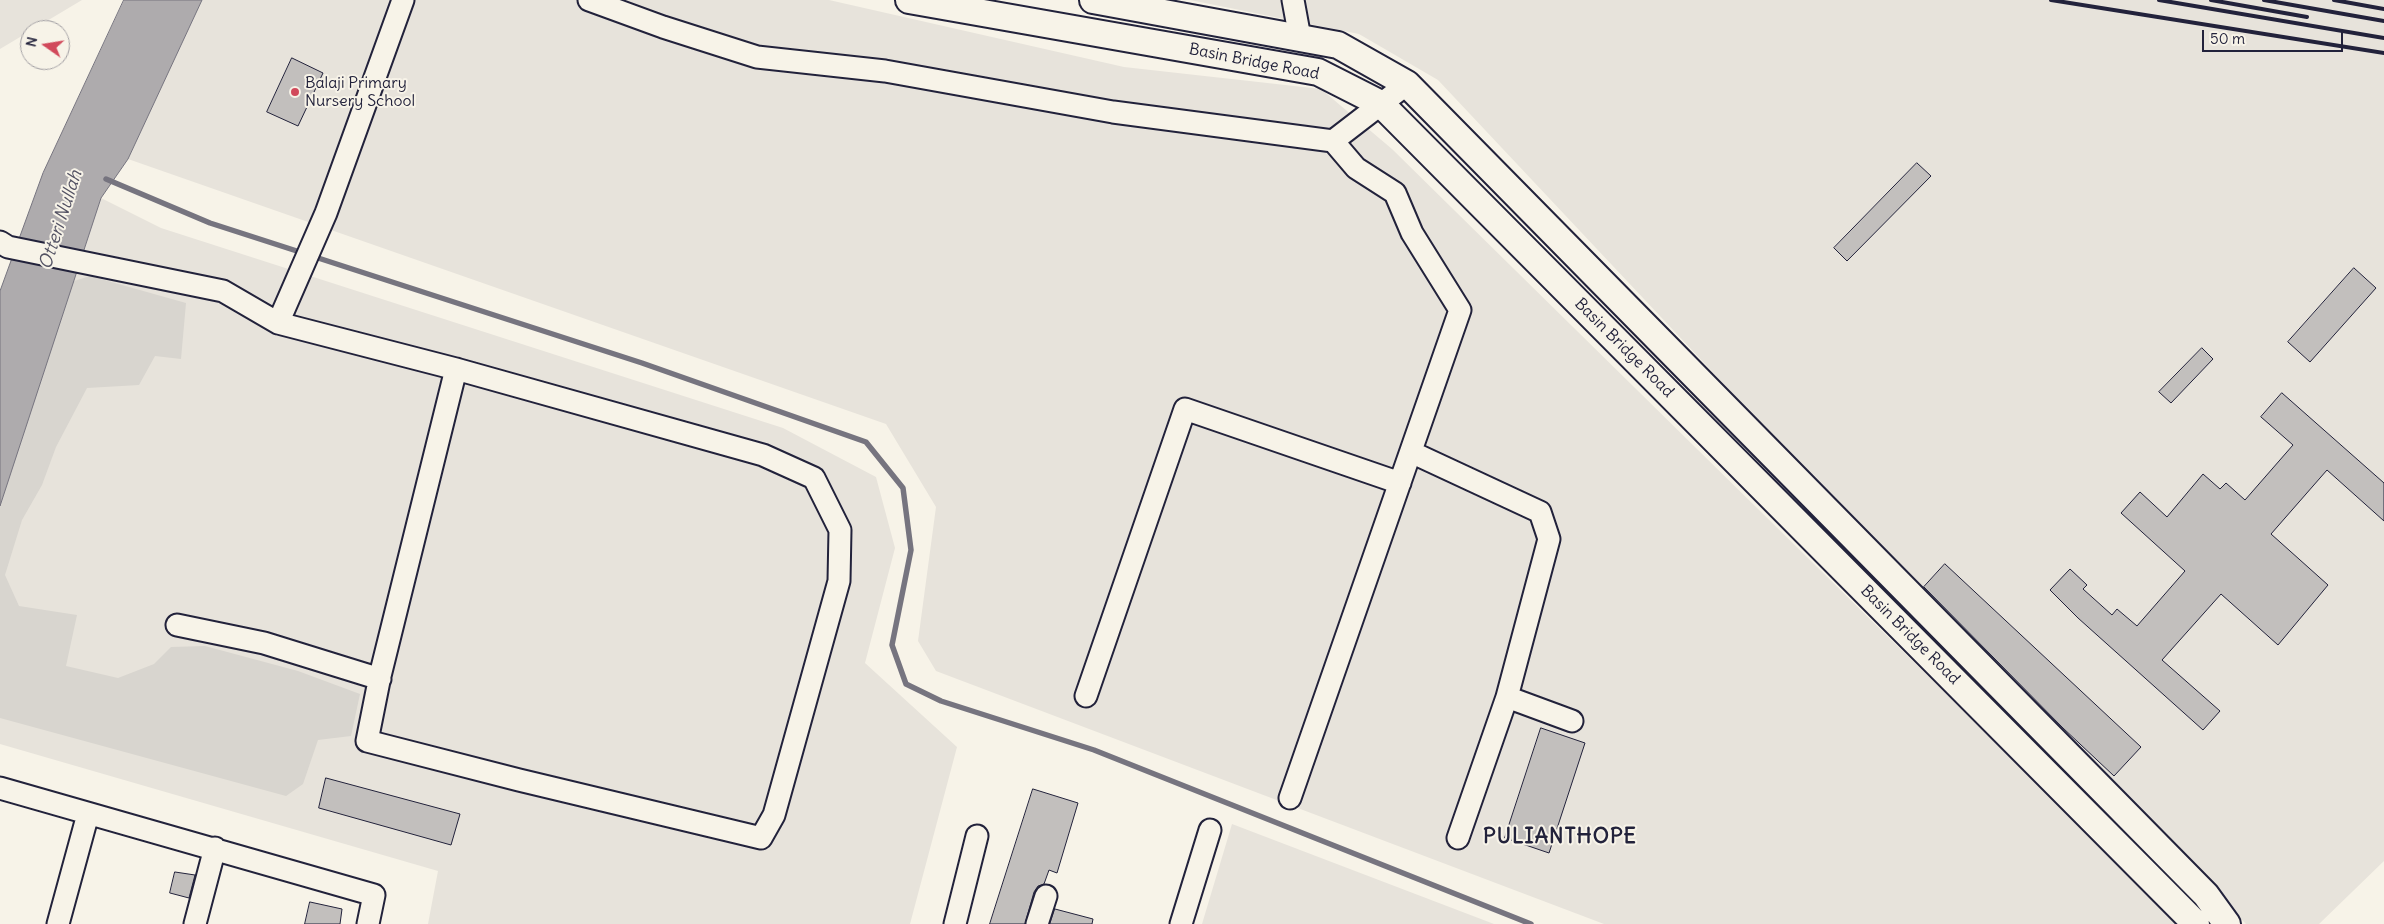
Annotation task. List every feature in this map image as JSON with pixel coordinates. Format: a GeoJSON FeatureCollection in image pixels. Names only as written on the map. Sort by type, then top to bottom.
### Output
{"type":"FeatureCollection","features":[{"type":"Feature","properties":{"kind":"main road","name":"Basin Bridge Road"},"geometry":{"type":"LineString","coordinates":[[1093,0],[1338,45],[1407,84],[2206,895],[2227,924]]}},
{"type":"Feature","properties":{"kind":"main road","name":"Basin Bridge Road"},"geometry":{"type":"LineString","coordinates":[[918,2],[1318,72],[1381,104],[2196,924]]}},
{"type":"Feature","properties":{"kind":"street"},"geometry":{"type":"LineString","coordinates":[[278,323],[317,233],[403,0]]}},
{"type":"Feature","properties":{"kind":"street"},"geometry":{"type":"LineString","coordinates":[[589,0],[663,27],[757,57],[885,71],[1113,112],[1333,141],[1356,168],[1395,193],[1412,233],[1460,310],[1290,798]]}},
{"type":"Feature","properties":{"kind":"street"},"geometry":{"type":"LineString","coordinates":[[1293,0],[1300,38]]}},
{"type":"Feature","properties":{"kind":"street"},"geometry":{"type":"LineString","coordinates":[[1333,141],[1407,84]]}},
{"type":"Feature","properties":{"kind":"street"},"geometry":{"type":"LineString","coordinates":[[4,245],[89,265],[223,291],[278,323],[456,369],[763,455],[814,478],[840,530],[839,581],[774,815],[761,838],[519,780],[367,741],[380,679],[456,369]]}},
{"type":"Feature","properties":{"kind":"street"},"geometry":{"type":"LineString","coordinates":[[1086,696],[1185,409],[1400,483]]}},
{"type":"Feature","properties":{"kind":"street"},"geometry":{"type":"LineString","coordinates":[[1411,452],[1540,512],[1548,539],[1507,697],[1458,838]]}},
{"type":"Feature","properties":{"kind":"street"},"geometry":{"type":"LineString","coordinates":[[177,625],[264,642],[380,679]]}},
{"type":"Feature","properties":{"kind":"street"},"geometry":{"type":"LineString","coordinates":[[1507,697],[1572,721]]}},
{"type":"Feature","properties":{"kind":"street"},"geometry":{"type":"LineString","coordinates":[[0,788],[374,895],[368,924]]}},
{"type":"Feature","properties":{"kind":"street"},"geometry":{"type":"LineString","coordinates":[[58,924],[88,814]]}},
{"type":"Feature","properties":{"kind":"street"},"geometry":{"type":"LineString","coordinates":[[1181,924],[1210,830]]}},
{"type":"Feature","properties":{"kind":"street"},"geometry":{"type":"LineString","coordinates":[[955,924],[977,836]]}},
{"type":"Feature","properties":{"kind":"street"},"geometry":{"type":"LineString","coordinates":[[195,924],[215,848]]}},
{"type":"Feature","properties":{"kind":"street"},"geometry":{"type":"LineString","coordinates":[[1037,924],[1046,896]]}},
{"type":"Feature","properties":{"kind":"shaded area"},"geometry":{"type":"Polygon","coordinates":[[[0,0],[82,0],[49,20],[20,20],[20,37],[0,49],[0,0]]]}},
{"type":"Feature","properties":{"kind":"shaded area"},"geometry":{"type":"Polygon","coordinates":[[[202,0],[829,0],[1124,67],[1321,89],[1392,149],[2180,924],[1604,924],[936,671],[918,641],[936,507],[886,424],[128,159],[202,0]]]}},
{"type":"Feature","properties":{"kind":"shaded area"},"geometry":{"type":"Polygon","coordinates":[[[1190,0],[2384,0],[2384,861],[2319,924],[2246,924],[1785,449],[1438,80],[1359,34],[1190,0]]]}},
{"type":"Feature","properties":{"kind":"shaded area"},"geometry":{"type":"Polygon","coordinates":[[[101,198],[161,228],[783,428],[876,477],[895,548],[865,663],[957,747],[910,924],[428,924],[438,871],[0,744],[0,506],[101,198]]]}},
{"type":"Feature","properties":{"kind":"shaded area"},"geometry":{"type":"Polygon","coordinates":[[[90,276],[186,303],[181,359],[155,356],[139,385],[87,388],[56,447],[42,485],[22,520],[5,575],[19,606],[77,615],[66,666],[118,678],[154,664],[171,647],[205,646],[298,671],[360,694],[351,736],[318,740],[303,784],[286,796],[0,718],[0,504],[71,282],[90,276]]]}},
{"type":"Feature","properties":{"kind":"shaded area"},"geometry":{"type":"Polygon","coordinates":[[[1232,824],[1494,924],[1202,924],[1232,824]]]}},
{"type":"Feature","properties":{"kind":"water","name":"Otteri Nullah"},"geometry":{"type":"Polygon","coordinates":[[[124,0],[202,0],[128,159],[101,198],[0,506],[0,291],[43,173],[124,0]]]}},
{"type":"Feature","properties":{"kind":"building","name":"Balaji Primary Nursery School"},"geometry":{"type":"Polygon","coordinates":[[[292,58],[323,73],[298,126],[267,112],[292,58]]]}},
{"type":"Feature","properties":{"kind":"building"},"geometry":{"type":"Polygon","coordinates":[[[1917,163],[1931,176],[1847,261],[1834,248],[1917,163]]]}},
{"type":"Feature","properties":{"kind":"building"},"geometry":{"type":"Polygon","coordinates":[[[2354,268],[2376,288],[2310,362],[2288,342],[2354,268]]]}},
{"type":"Feature","properties":{"kind":"building"},"geometry":{"type":"Polygon","coordinates":[[[2202,348],[2213,359],[2171,403],[2159,392],[2202,348]]]}},
{"type":"Feature","properties":{"kind":"building"},"geometry":{"type":"Polygon","coordinates":[[[2282,393],[2384,483],[2384,521],[2327,470],[2271,534],[2328,585],[2278,645],[2221,594],[2162,660],[2220,711],[2203,730],[2078,618],[2050,590],[2070,569],[2087,585],[2083,589],[2112,615],[2117,609],[2137,626],[2185,571],[2121,513],[2140,492],[2167,517],[2203,474],[2220,489],[2226,483],[2245,500],[2293,445],[2261,417],[2282,393]]]}},
{"type":"Feature","properties":{"kind":"building"},"geometry":{"type":"Polygon","coordinates":[[[1945,564],[2141,747],[2114,776],[2063,728],[1924,587],[1945,564]]]}},
{"type":"Feature","properties":{"kind":"building"},"geometry":{"type":"Polygon","coordinates":[[[1541,728],[1585,743],[1549,853],[1505,838],[1541,728]]]}},
{"type":"Feature","properties":{"kind":"building"},"geometry":{"type":"Polygon","coordinates":[[[326,778],[460,814],[451,845],[319,808],[326,778]]]}},
{"type":"Feature","properties":{"kind":"building"},"geometry":{"type":"Polygon","coordinates":[[[1033,789],[1078,803],[1057,873],[1049,870],[1044,884],[1038,886],[1034,892],[1025,924],[990,924],[1033,789]]]}},
{"type":"Feature","properties":{"kind":"building"},"geometry":{"type":"Polygon","coordinates":[[[175,872],[195,875],[189,898],[170,893],[175,872]]]}},
{"type":"Feature","properties":{"kind":"building"},"geometry":{"type":"Polygon","coordinates":[[[310,902],[342,909],[340,924],[305,924],[310,902]]]}},
{"type":"Feature","properties":{"kind":"building"},"geometry":{"type":"Polygon","coordinates":[[[1055,909],[1093,919],[1092,924],[1050,924],[1055,909]]]}},
{"type":"Feature","properties":{"kind":"waterway"},"geometry":{"type":"LineString","coordinates":[[106,179],[210,223],[303,253]]}},
{"type":"Feature","properties":{"kind":"waterway"},"geometry":{"type":"LineString","coordinates":[[312,256],[642,363],[866,442],[903,488],[911,550],[892,645],[906,684],[941,701],[1094,750],[1531,924]]}},
{"type":"Feature","properties":{"kind":"railway"},"geometry":{"type":"LineString","coordinates":[[2051,0],[2384,53]]}},
{"type":"Feature","properties":{"kind":"railway"},"geometry":{"type":"LineString","coordinates":[[2159,0],[2384,38]]}},
{"type":"Feature","properties":{"kind":"railway"},"geometry":{"type":"LineString","coordinates":[[2211,0],[2307,17]]}},
{"type":"Feature","properties":{"kind":"railway"},"geometry":{"type":"LineString","coordinates":[[2264,0],[2384,21]]}},
{"type":"Feature","properties":{"kind":"railway"},"geometry":{"type":"LineString","coordinates":[[2334,0],[2384,9]]}},
{"type":"Feature","properties":{"kind":"place","name":"Balaji Primary Nursery School"},"geometry":{"type":"Point","coordinates":[295,92]}},
{"type":"Feature","properties":{"kind":"district","name":"PULIANTHOPE"},"geometry":{"type":"Point","coordinates":[1560,837]}}]}
